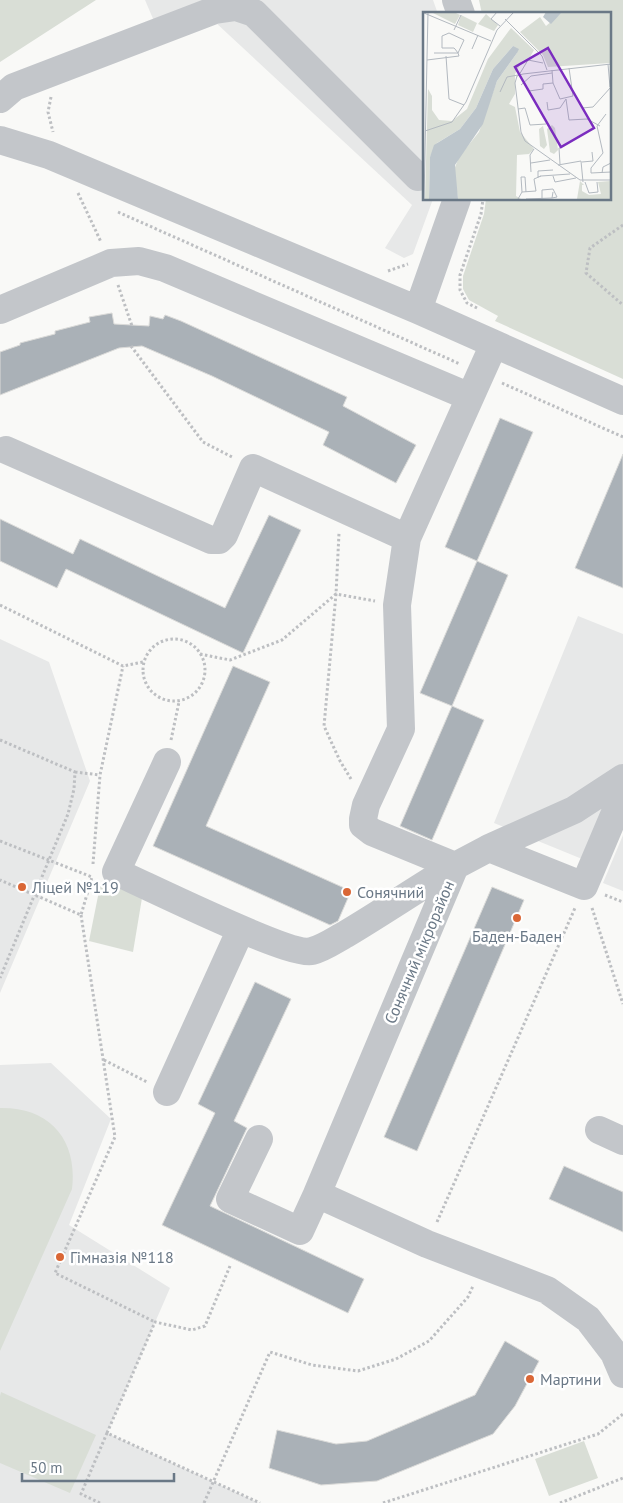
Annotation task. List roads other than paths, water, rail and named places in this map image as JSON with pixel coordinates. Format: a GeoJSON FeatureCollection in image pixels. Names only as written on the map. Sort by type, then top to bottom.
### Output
{"type":"FeatureCollection","features":[{"type":"Feature","properties":{"kind":"street"},"geometry":{"type":"LineString","coordinates":[[456,0],[460,12]]}},
{"type":"Feature","properties":{"kind":"street"},"geometry":{"type":"LineString","coordinates":[[0,99],[14,87],[215,10],[236,7],[254,13],[418,177]]}},
{"type":"Feature","properties":{"kind":"street"},"geometry":{"type":"LineString","coordinates":[[0,140],[49,155],[418,310],[623,401]]}},
{"type":"Feature","properties":{"kind":"street"},"geometry":{"type":"LineString","coordinates":[[418,310],[457,200]]}},
{"type":"Feature","properties":{"kind":"street"},"geometry":{"type":"LineString","coordinates":[[0,310],[111,263],[139,260],[165,268],[476,385]]}},
{"type":"Feature","properties":{"kind":"street"},"geometry":{"type":"LineString","coordinates":[[494,344],[408,538],[397,605],[401,729],[366,805],[363,825],[372,832],[455,866],[489,848],[574,810],[623,778]]}},
{"type":"Feature","properties":{"kind":"street"},"geometry":{"type":"LineString","coordinates":[[6,450],[211,540],[218,540],[224,535],[253,468],[408,538]]}},
{"type":"Feature","properties":{"kind":"street","name":"Сонячний мікрорайон"},"geometry":{"type":"LineString","coordinates":[[167,762],[116,872],[241,929],[298,951],[310,952],[320,948],[378,916],[420,886],[455,866]]}},
{"type":"Feature","properties":{"kind":"street"},"geometry":{"type":"LineString","coordinates":[[489,848],[584,886],[623,794]]}},
{"type":"Feature","properties":{"kind":"street","name":"Сонячний мікрорайон"},"geometry":{"type":"LineString","coordinates":[[258,1139],[230,1199],[300,1231],[455,866]]}},
{"type":"Feature","properties":{"kind":"street"},"geometry":{"type":"LineString","coordinates":[[167,1092],[241,929]]}},
{"type":"Feature","properties":{"kind":"street"},"geometry":{"type":"LineString","coordinates":[[599,1130],[623,1141]]}},
{"type":"Feature","properties":{"kind":"street"},"geometry":{"type":"LineString","coordinates":[[317,1194],[428,1244],[547,1290],[588,1319],[614,1353],[623,1374]]}},
{"type":"Feature","properties":{"kind":"place","name":"Ліцей №119"},"geometry":{"type":"Point","coordinates":[22,887]}},
{"type":"Feature","properties":{"kind":"place","name":"Сонячний"},"geometry":{"type":"Point","coordinates":[347,892]}},
{"type":"Feature","properties":{"kind":"place","name":"Баден-Баден"},"geometry":{"type":"Point","coordinates":[517,918]}},
{"type":"Feature","properties":{"kind":"place","name":"Гімназія №118"},"geometry":{"type":"Point","coordinates":[60,1257]}},
{"type":"Feature","properties":{"kind":"place","name":"Мартини"},"geometry":{"type":"Point","coordinates":[530,1379]}}]}
